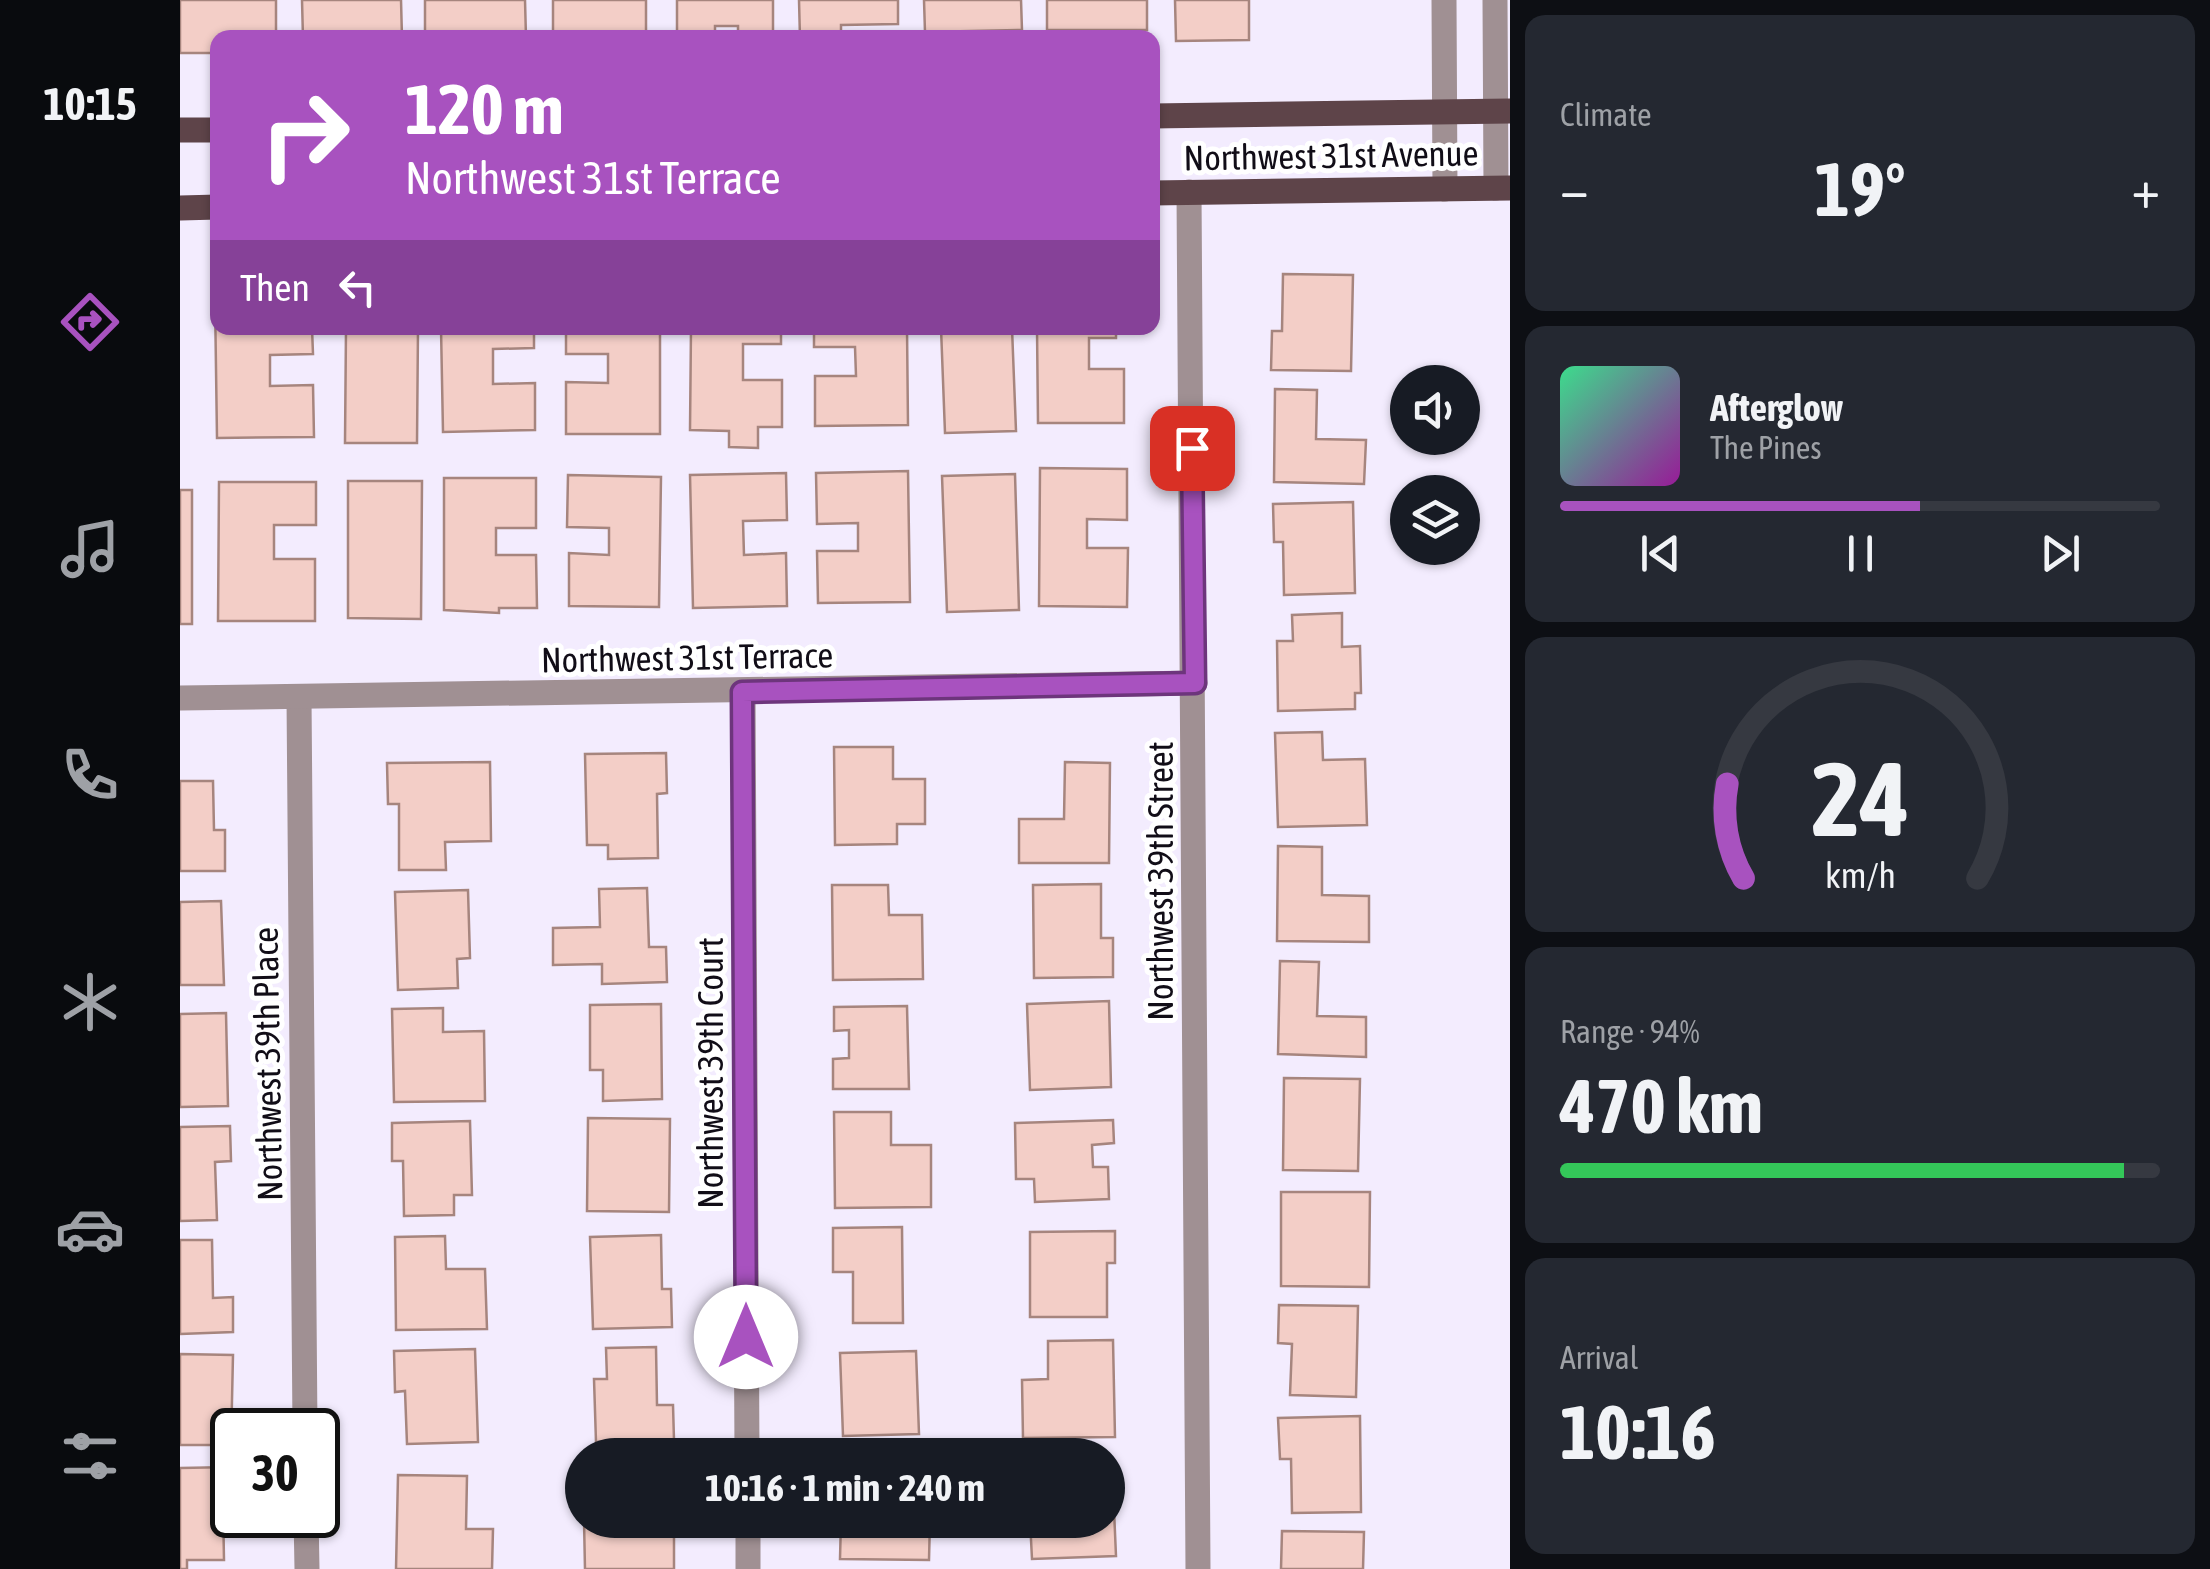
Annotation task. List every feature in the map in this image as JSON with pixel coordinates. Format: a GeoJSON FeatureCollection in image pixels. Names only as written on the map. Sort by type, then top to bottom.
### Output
{"type":"FeatureCollection","features":[{"type":"Feature","properties":{"kind":"main road","name":"Northwest 31st Avenue"},"geometry":{"type":"LineString","coordinates":[[1160,116],[1503,111]]}},
{"type":"Feature","properties":{"kind":"main road"},"geometry":{"type":"LineString","coordinates":[[180,130],[210,130]]}},
{"type":"Feature","properties":{"kind":"main road","name":"Northwest 31st Avenue"},"geometry":{"type":"LineString","coordinates":[[1160,193],[1503,188]]}},
{"type":"Feature","properties":{"kind":"main road"},"geometry":{"type":"LineString","coordinates":[[180,208],[210,207]]}},
{"type":"Feature","properties":{"kind":"street"},"geometry":{"type":"LineString","coordinates":[[1444,0],[1444,189]]}},
{"type":"Feature","properties":{"kind":"street"},"geometry":{"type":"LineString","coordinates":[[1495,0],[1503,111],[1503,188]]}},
{"type":"Feature","properties":{"kind":"street","name":"Northwest 39th Street"},"geometry":{"type":"LineString","coordinates":[[1189,192],[1198,1569]]}},
{"type":"Feature","properties":{"kind":"street","name":"Northwest 31st Terrace"},"geometry":{"type":"LineString","coordinates":[[180,698],[1195,683]]}},
{"type":"Feature","properties":{"kind":"street","name":"Northwest 39th Court"},"geometry":{"type":"LineString","coordinates":[[742,692],[747,1438]]}},
{"type":"Feature","properties":{"kind":"street","name":"Northwest 39th Place"},"geometry":{"type":"LineString","coordinates":[[299,697],[305,1408]]}},
{"type":"Feature","properties":{"kind":"street"},"geometry":{"type":"LineString","coordinates":[[306,1538],[306,1569]]}},
{"type":"Feature","properties":{"kind":"street"},"geometry":{"type":"LineString","coordinates":[[748,1538],[748,1569]]}},
{"type":"Feature","properties":{"kind":"building"},"geometry":{"type":"Polygon","coordinates":[[[180,0],[276,0],[276,30],[210,30],[210,53],[180,53],[180,0]]]}},
{"type":"Feature","properties":{"kind":"building"},"geometry":{"type":"Polygon","coordinates":[[[302,0],[401,0],[402,30],[303,30],[302,0]]]}},
{"type":"Feature","properties":{"kind":"building"},"geometry":{"type":"Polygon","coordinates":[[[425,0],[525,0],[526,30],[425,30],[425,0]]]}},
{"type":"Feature","properties":{"kind":"building"},"geometry":{"type":"Polygon","coordinates":[[[553,0],[646,0],[646,30],[553,30],[553,0]]]}},
{"type":"Feature","properties":{"kind":"building"},"geometry":{"type":"Polygon","coordinates":[[[677,0],[773,0],[773,30],[715,26],[715,30],[677,30],[677,0]]]}},
{"type":"Feature","properties":{"kind":"building"},"geometry":{"type":"Polygon","coordinates":[[[799,0],[898,0],[898,24],[800,30],[799,0]]]}},
{"type":"Feature","properties":{"kind":"building"},"geometry":{"type":"Polygon","coordinates":[[[924,0],[1021,0],[1022,30],[925,30],[924,0]]]}},
{"type":"Feature","properties":{"kind":"building"},"geometry":{"type":"Polygon","coordinates":[[[1047,0],[1147,0],[1147,30],[1047,30],[1047,0]]]}},
{"type":"Feature","properties":{"kind":"building"},"geometry":{"type":"Polygon","coordinates":[[[1175,0],[1249,0],[1249,40],[1176,41],[1175,0]]]}},
{"type":"Feature","properties":{"kind":"building"},"geometry":{"type":"Polygon","coordinates":[[[1283,274],[1353,275],[1351,371],[1271,370],[1272,331],[1282,331],[1283,274]]]}},
{"type":"Feature","properties":{"kind":"building"},"geometry":{"type":"Polygon","coordinates":[[[216,335],[312,335],[313,354],[270,355],[270,386],[313,385],[314,437],[217,438],[216,335]]]}},
{"type":"Feature","properties":{"kind":"building"},"geometry":{"type":"Polygon","coordinates":[[[346,335],[418,335],[417,443],[345,443],[346,335]]]}},
{"type":"Feature","properties":{"kind":"building"},"geometry":{"type":"Polygon","coordinates":[[[441,335],[534,335],[534,348],[493,349],[493,384],[535,383],[535,430],[443,432],[441,335]]]}},
{"type":"Feature","properties":{"kind":"building"},"geometry":{"type":"Polygon","coordinates":[[[566,335],[660,335],[660,434],[566,434],[566,382],[608,383],[608,354],[566,354],[566,335]]]}},
{"type":"Feature","properties":{"kind":"building"},"geometry":{"type":"Polygon","coordinates":[[[691,335],[781,335],[781,344],[743,344],[743,380],[782,380],[782,427],[758,427],[758,448],[729,447],[729,431],[690,430],[691,335]]]}},
{"type":"Feature","properties":{"kind":"building"},"geometry":{"type":"Polygon","coordinates":[[[814,335],[907,335],[908,425],[815,426],[815,376],[856,376],[855,347],[814,347],[814,335]]]}},
{"type":"Feature","properties":{"kind":"building"},"geometry":{"type":"Polygon","coordinates":[[[941,335],[1012,335],[1016,431],[945,433],[941,335]]]}},
{"type":"Feature","properties":{"kind":"building"},"geometry":{"type":"Polygon","coordinates":[[[1037,335],[1116,335],[1089,338],[1089,369],[1124,369],[1124,423],[1038,423],[1037,335]]]}},
{"type":"Feature","properties":{"kind":"building"},"geometry":{"type":"Polygon","coordinates":[[[1275,389],[1317,390],[1316,439],[1366,440],[1364,484],[1274,482],[1275,389]]]}},
{"type":"Feature","properties":{"kind":"building"},"geometry":{"type":"Polygon","coordinates":[[[1040,468],[1127,469],[1127,520],[1087,519],[1087,548],[1128,548],[1127,607],[1039,606],[1040,468]]]}},
{"type":"Feature","properties":{"kind":"building"},"geometry":{"type":"Polygon","coordinates":[[[908,471],[910,602],[818,603],[817,551],[858,551],[858,523],[817,524],[816,473],[908,471]]]}},
{"type":"Feature","properties":{"kind":"building"},"geometry":{"type":"Polygon","coordinates":[[[786,473],[787,520],[743,521],[744,555],[786,553],[787,606],[693,608],[690,475],[786,473]]]}},
{"type":"Feature","properties":{"kind":"building"},"geometry":{"type":"Polygon","coordinates":[[[1015,474],[1019,610],[947,612],[942,476],[1015,474]]]}},
{"type":"Feature","properties":{"kind":"building"},"geometry":{"type":"Polygon","coordinates":[[[568,475],[661,477],[659,607],[569,606],[569,553],[609,555],[609,528],[567,527],[568,475]]]}},
{"type":"Feature","properties":{"kind":"building"},"geometry":{"type":"Polygon","coordinates":[[[444,478],[536,478],[536,528],[496,528],[496,555],[536,555],[537,608],[499,608],[499,613],[444,610],[444,478]]]}},
{"type":"Feature","properties":{"kind":"building"},"geometry":{"type":"Polygon","coordinates":[[[348,481],[422,481],[421,619],[348,618],[348,481]]]}},
{"type":"Feature","properties":{"kind":"building"},"geometry":{"type":"Polygon","coordinates":[[[219,482],[316,482],[316,525],[274,525],[274,559],[315,559],[315,621],[218,621],[219,482]]]}},
{"type":"Feature","properties":{"kind":"building"},"geometry":{"type":"Polygon","coordinates":[[[180,490],[192,490],[192,624],[180,624],[180,490]]]}},
{"type":"Feature","properties":{"kind":"building"},"geometry":{"type":"Polygon","coordinates":[[[1353,502],[1355,593],[1284,595],[1283,542],[1274,542],[1273,504],[1353,502]]]}},
{"type":"Feature","properties":{"kind":"building"},"geometry":{"type":"Polygon","coordinates":[[[1342,613],[1342,647],[1360,646],[1361,693],[1355,693],[1355,709],[1278,711],[1277,641],[1293,641],[1292,615],[1342,613]]]}},
{"type":"Feature","properties":{"kind":"building"},"geometry":{"type":"Polygon","coordinates":[[[1322,732],[1323,760],[1365,759],[1367,825],[1278,827],[1275,733],[1322,732]]]}},
{"type":"Feature","properties":{"kind":"building"},"geometry":{"type":"Polygon","coordinates":[[[834,747],[893,747],[893,779],[925,779],[925,824],[897,824],[897,844],[835,845],[834,747]]]}},
{"type":"Feature","properties":{"kind":"building"},"geometry":{"type":"Polygon","coordinates":[[[666,753],[667,793],[657,794],[658,858],[608,859],[608,845],[587,845],[585,754],[666,753]]]}},
{"type":"Feature","properties":{"kind":"building"},"geometry":{"type":"Polygon","coordinates":[[[490,762],[491,841],[445,842],[446,870],[399,870],[399,804],[388,804],[387,763],[490,762]]]}},
{"type":"Feature","properties":{"kind":"building"},"geometry":{"type":"Polygon","coordinates":[[[1065,762],[1110,763],[1109,863],[1019,863],[1019,819],[1064,819],[1065,762]]]}},
{"type":"Feature","properties":{"kind":"building"},"geometry":{"type":"Polygon","coordinates":[[[180,781],[213,781],[214,830],[225,830],[225,871],[180,871],[180,781]]]}},
{"type":"Feature","properties":{"kind":"building"},"geometry":{"type":"Polygon","coordinates":[[[1278,846],[1322,847],[1322,895],[1369,896],[1369,942],[1277,941],[1278,846]]]}},
{"type":"Feature","properties":{"kind":"building"},"geometry":{"type":"Polygon","coordinates":[[[1101,884],[1101,938],[1113,938],[1113,977],[1034,978],[1033,885],[1101,884]]]}},
{"type":"Feature","properties":{"kind":"building"},"geometry":{"type":"Polygon","coordinates":[[[832,885],[888,885],[889,915],[922,915],[923,979],[833,980],[832,885]]]}},
{"type":"Feature","properties":{"kind":"building"},"geometry":{"type":"Polygon","coordinates":[[[647,888],[649,947],[666,947],[667,982],[602,984],[602,964],[553,965],[553,928],[600,927],[599,889],[647,888]]]}},
{"type":"Feature","properties":{"kind":"building"},"geometry":{"type":"Polygon","coordinates":[[[468,890],[470,958],[457,959],[458,988],[398,990],[395,892],[468,890]]]}},
{"type":"Feature","properties":{"kind":"building"},"geometry":{"type":"Polygon","coordinates":[[[221,901],[224,985],[180,985],[180,902],[221,901]]]}},
{"type":"Feature","properties":{"kind":"building"},"geometry":{"type":"Polygon","coordinates":[[[1280,961],[1319,962],[1317,1016],[1366,1017],[1366,1057],[1278,1054],[1280,961]]]}},
{"type":"Feature","properties":{"kind":"building"},"geometry":{"type":"Polygon","coordinates":[[[1109,1001],[1111,1087],[1030,1090],[1027,1004],[1109,1001]]]}},
{"type":"Feature","properties":{"kind":"building"},"geometry":{"type":"Polygon","coordinates":[[[661,1004],[662,1099],[603,1101],[603,1070],[590,1070],[590,1005],[661,1004]]]}},
{"type":"Feature","properties":{"kind":"building"},"geometry":{"type":"Polygon","coordinates":[[[907,1006],[909,1089],[833,1089],[833,1059],[849,1058],[849,1030],[834,1031],[834,1007],[907,1006]]]}},
{"type":"Feature","properties":{"kind":"building"},"geometry":{"type":"Polygon","coordinates":[[[443,1008],[443,1032],[484,1031],[485,1101],[394,1102],[392,1009],[443,1008]]]}},
{"type":"Feature","properties":{"kind":"building"},"geometry":{"type":"Polygon","coordinates":[[[226,1013],[228,1106],[180,1107],[180,1014],[226,1013]]]}},
{"type":"Feature","properties":{"kind":"building"},"geometry":{"type":"Polygon","coordinates":[[[1284,1078],[1360,1079],[1358,1171],[1283,1170],[1284,1078]]]}},
{"type":"Feature","properties":{"kind":"building"},"geometry":{"type":"Polygon","coordinates":[[[834,1112],[891,1112],[891,1145],[931,1145],[931,1207],[835,1208],[834,1112]]]}},
{"type":"Feature","properties":{"kind":"building"},"geometry":{"type":"Polygon","coordinates":[[[588,1118],[670,1119],[669,1212],[587,1211],[588,1118]]]}},
{"type":"Feature","properties":{"kind":"building"},"geometry":{"type":"Polygon","coordinates":[[[1113,1120],[1114,1143],[1092,1145],[1093,1167],[1108,1167],[1109,1199],[1035,1202],[1034,1179],[1016,1179],[1015,1123],[1113,1120]]]}},
{"type":"Feature","properties":{"kind":"building"},"geometry":{"type":"Polygon","coordinates":[[[470,1121],[472,1195],[454,1195],[454,1215],[404,1216],[403,1161],[392,1161],[392,1123],[470,1121]]]}},
{"type":"Feature","properties":{"kind":"building"},"geometry":{"type":"Polygon","coordinates":[[[230,1126],[231,1161],[215,1162],[217,1220],[180,1221],[180,1127],[230,1126]]]}},
{"type":"Feature","properties":{"kind":"building"},"geometry":{"type":"Polygon","coordinates":[[[1281,1192],[1370,1192],[1369,1287],[1281,1286],[1281,1192]]]}},
{"type":"Feature","properties":{"kind":"building"},"geometry":{"type":"Polygon","coordinates":[[[902,1227],[903,1323],[853,1323],[853,1272],[833,1272],[833,1228],[902,1227]]]}},
{"type":"Feature","properties":{"kind":"building"},"geometry":{"type":"Polygon","coordinates":[[[1115,1231],[1115,1263],[1107,1263],[1107,1317],[1030,1317],[1030,1232],[1115,1231]]]}},
{"type":"Feature","properties":{"kind":"building"},"geometry":{"type":"Polygon","coordinates":[[[661,1235],[662,1289],[671,1289],[672,1327],[593,1329],[590,1237],[661,1235]]]}},
{"type":"Feature","properties":{"kind":"building"},"geometry":{"type":"Polygon","coordinates":[[[445,1236],[446,1269],[485,1269],[487,1329],[396,1330],[395,1237],[445,1236]]]}},
{"type":"Feature","properties":{"kind":"building"},"geometry":{"type":"Polygon","coordinates":[[[180,1240],[212,1240],[213,1298],[233,1297],[233,1332],[180,1334],[180,1240]]]}},
{"type":"Feature","properties":{"kind":"building"},"geometry":{"type":"Polygon","coordinates":[[[1279,1305],[1358,1306],[1356,1397],[1290,1395],[1292,1344],[1278,1343],[1279,1305]]]}},
{"type":"Feature","properties":{"kind":"building"},"geometry":{"type":"Polygon","coordinates":[[[1113,1340],[1115,1437],[1023,1438],[1022,1380],[1048,1379],[1048,1341],[1113,1340]]]}},
{"type":"Feature","properties":{"kind":"building"},"geometry":{"type":"Polygon","coordinates":[[[656,1347],[657,1405],[673,1405],[674,1438],[596,1438],[594,1379],[607,1379],[606,1348],[656,1347]]]}},
{"type":"Feature","properties":{"kind":"building"},"geometry":{"type":"Polygon","coordinates":[[[475,1349],[478,1442],[407,1444],[405,1391],[395,1392],[394,1351],[475,1349]]]}},
{"type":"Feature","properties":{"kind":"building"},"geometry":{"type":"Polygon","coordinates":[[[916,1351],[919,1434],[843,1436],[840,1353],[916,1351]]]}},
{"type":"Feature","properties":{"kind":"building"},"geometry":{"type":"Polygon","coordinates":[[[180,1354],[233,1355],[232,1408],[210,1408],[210,1445],[180,1445],[180,1354]]]}},
{"type":"Feature","properties":{"kind":"building"},"geometry":{"type":"Polygon","coordinates":[[[1360,1416],[1361,1512],[1292,1513],[1291,1459],[1280,1459],[1278,1418],[1360,1416]]]}},
{"type":"Feature","properties":{"kind":"building"},"geometry":{"type":"Polygon","coordinates":[[[210,1467],[210,1538],[224,1538],[224,1560],[187,1560],[187,1569],[180,1569],[180,1468],[210,1467]]]}},
{"type":"Feature","properties":{"kind":"building"},"geometry":{"type":"Polygon","coordinates":[[[398,1475],[467,1476],[466,1529],[493,1529],[492,1569],[396,1569],[398,1475]]]}},
{"type":"Feature","properties":{"kind":"building"},"geometry":{"type":"Polygon","coordinates":[[[1282,1531],[1364,1532],[1363,1569],[1281,1569],[1282,1531]]]}},
{"type":"Feature","properties":{"kind":"building"},"geometry":{"type":"Polygon","coordinates":[[[584,1538],[674,1538],[674,1569],[585,1569],[584,1538]]]}},
{"type":"Feature","properties":{"kind":"building"},"geometry":{"type":"Polygon","coordinates":[[[841,1538],[930,1538],[929,1560],[840,1559],[841,1538]]]}},
{"type":"Feature","properties":{"kind":"building"},"geometry":{"type":"Polygon","coordinates":[[[1031,1538],[1115,1538],[1116,1556],[1032,1559],[1031,1538]]]}},
{"type":"Feature","properties":{"kind":"route"},"geometry":{"type":"LineString","coordinates":[[746,1337],[742,692],[1195,683],[1192,448]]}}]}
